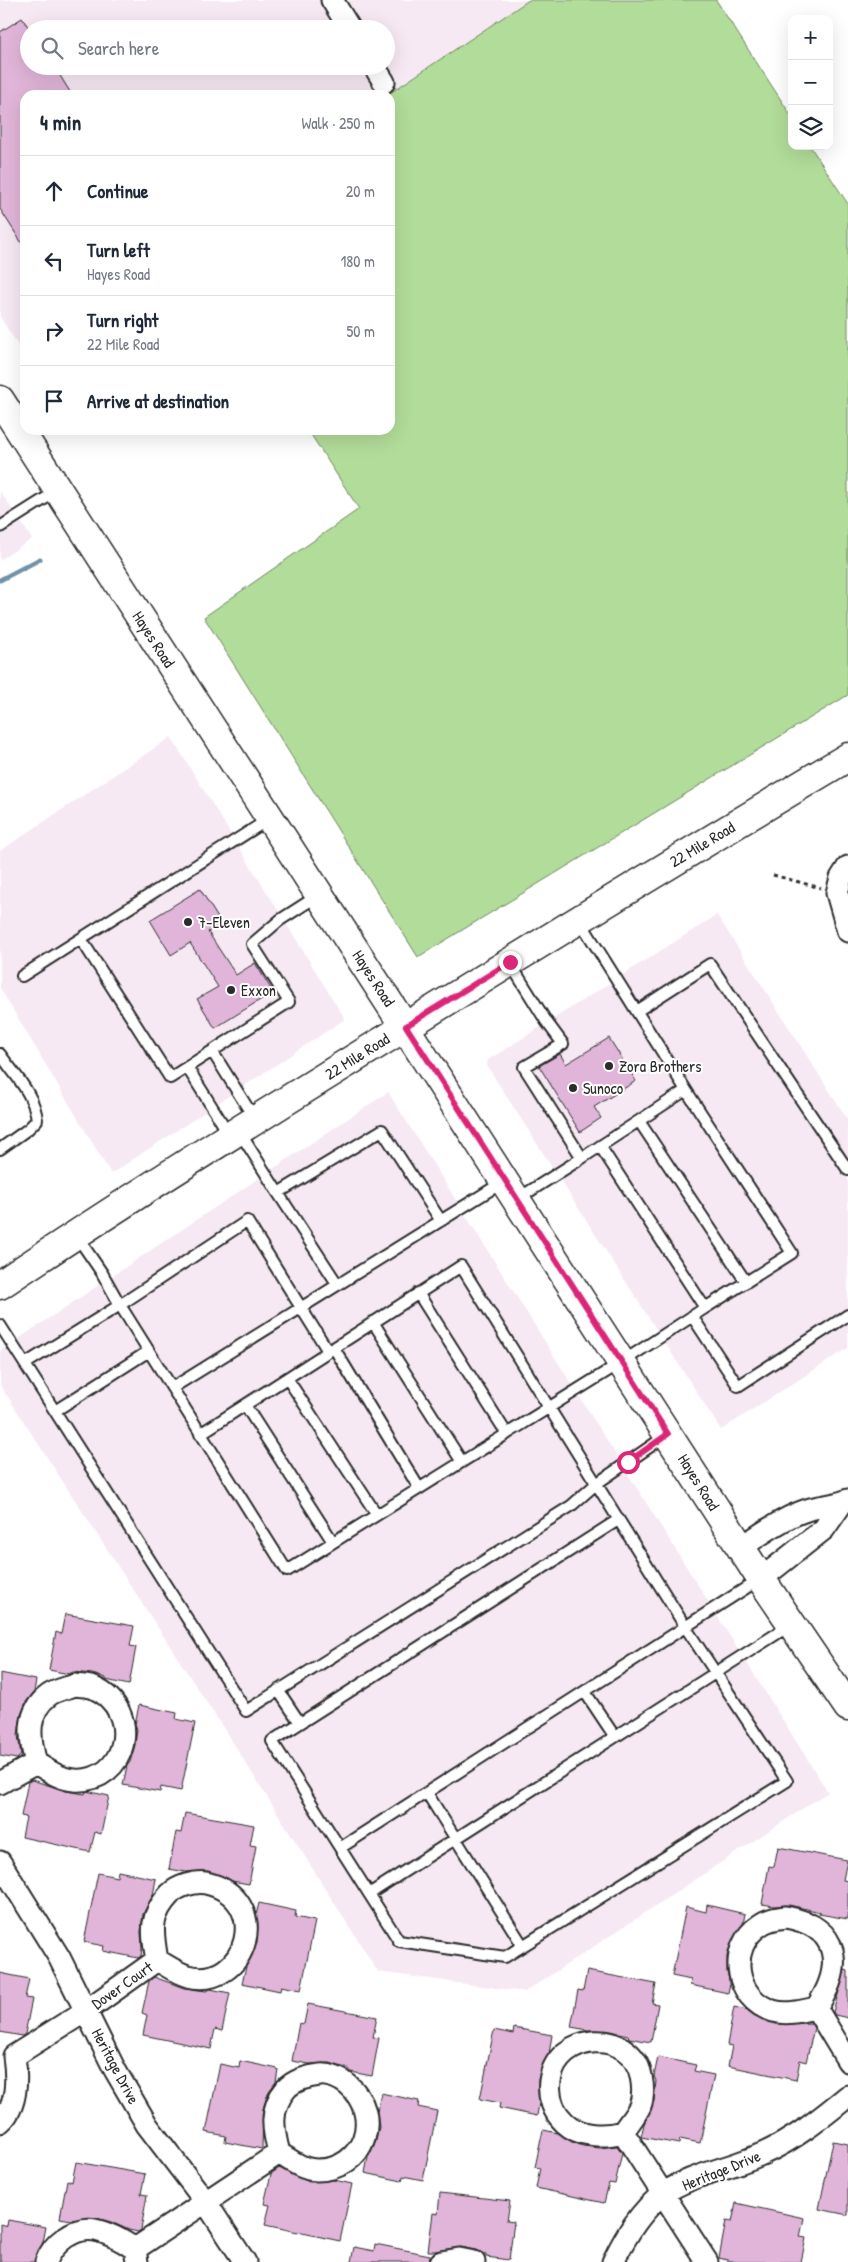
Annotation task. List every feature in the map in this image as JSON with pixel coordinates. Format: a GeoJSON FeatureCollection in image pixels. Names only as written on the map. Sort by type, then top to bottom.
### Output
{"type":"FeatureCollection","features":[{"type":"Feature","properties":{"kind":"main road","name":"Hayes Road"},"geometry":{"type":"LineString","coordinates":[[0,400],[20,431]]}},
{"type":"Feature","properties":{"kind":"main road","name":"Hayes Road"},"geometry":{"type":"LineString","coordinates":[[23,435],[406,1026],[510,1191],[761,1579],[848,1707]]}},
{"type":"Feature","properties":{"kind":"main road","name":"22 Mile Road"},"geometry":{"type":"LineString","coordinates":[[0,1285],[75,1234],[241,1128],[579,919],[848,757]]}},
{"type":"Feature","properties":{"kind":"street"},"geometry":{"type":"LineString","coordinates":[[332,0],[344,20]]}},
{"type":"Feature","properties":{"kind":"street"},"geometry":{"type":"LineString","coordinates":[[848,867],[841,878],[837,892],[848,931]]}},
{"type":"Feature","properties":{"kind":"street"},"geometry":{"type":"LineString","coordinates":[[741,1548],[778,1524],[809,1509],[845,1501]]}},
{"type":"Feature","properties":{"kind":"street"},"geometry":{"type":"LineString","coordinates":[[761,1579],[824,1529],[845,1501]]}},
{"type":"Feature","properties":{"kind":"street"},"geometry":{"type":"LineString","coordinates":[[75,1685],[93,1688],[111,1699],[121,1713],[125,1738],[119,1755],[108,1770],[91,1779],[73,1780],[53,1774],[36,1763],[31,1744],[30,1728],[37,1707],[50,1694],[75,1685]]}},
{"type":"Feature","properties":{"kind":"street"},"geometry":{"type":"LineString","coordinates":[[0,1783],[36,1763]]}},
{"type":"Feature","properties":{"kind":"street","name":"Heritage Drive"},"geometry":{"type":"LineString","coordinates":[[0,1862],[59,1958],[87,2010],[115,2070],[147,2125],[205,2201],[245,2262]]}},
{"type":"Feature","properties":{"kind":"street","name":"Dover Court"},"geometry":{"type":"LineString","coordinates":[[203,1882],[218,1886],[232,1895],[240,1906],[246,1922],[246,1938],[239,1955],[227,1968],[208,1976],[188,1976],[157,1960],[152,1925],[158,1906],[174,1890],[192,1883],[203,1882]]}},
{"type":"Feature","properties":{"kind":"street"},"geometry":{"type":"LineString","coordinates":[[786,1917],[804,1920],[817,1928],[827,1939],[834,1962],[831,1982],[816,2008],[786,2012],[773,2010],[757,2003],[746,1991],[740,1979],[738,1962],[741,1949],[749,1935],[760,1924],[771,1919],[786,1917]]}},
{"type":"Feature","properties":{"kind":"street","name":"Dover Court"},"geometry":{"type":"LineString","coordinates":[[7,2051],[87,2010],[157,1960]]}},
{"type":"Feature","properties":{"kind":"street"},"geometry":{"type":"LineString","coordinates":[[816,2008],[848,2061]]}},
{"type":"Feature","properties":{"kind":"street"},"geometry":{"type":"LineString","coordinates":[[597,2040],[614,2044],[631,2055],[640,2068],[644,2088],[640,2106],[623,2132],[609,2135],[579,2131],[566,2124],[556,2113],[550,2094],[551,2074],[557,2061],[570,2048],[584,2042],[597,2040]]}},
{"type":"Feature","properties":{"kind":"street"},"geometry":{"type":"LineString","coordinates":[[0,2122],[6,2117],[14,2099],[16,2071],[7,2051]]}},
{"type":"Feature","properties":{"kind":"street"},"geometry":{"type":"LineString","coordinates":[[324,2074],[342,2080],[359,2094],[367,2114],[365,2139],[352,2158],[333,2168],[315,2170],[294,2163],[279,2153],[272,2129],[276,2103],[288,2087],[307,2076],[324,2074]]}},
{"type":"Feature","properties":{"kind":"street","name":"Heritage Drive"},"geometry":{"type":"LineString","coordinates":[[614,2262],[624,2240],[646,2210],[663,2194],[698,2177],[763,2154],[816,2122],[848,2096]]}},
{"type":"Feature","properties":{"kind":"street"},"geometry":{"type":"LineString","coordinates":[[623,2132],[707,2262]]}},
{"type":"Feature","properties":{"kind":"street"},"geometry":{"type":"LineString","coordinates":[[46,2262],[49,2254],[60,2241],[76,2232],[94,2230],[117,2238],[136,2256],[205,2201],[279,2153]]}},
{"type":"Feature","properties":{"kind":"street"},"geometry":{"type":"LineString","coordinates":[[441,2262],[459,2259],[474,2262]]}},
{"type":"Feature","properties":{"kind":"lane"},"geometry":{"type":"LineString","coordinates":[[0,527],[58,490]]}},
{"type":"Feature","properties":{"kind":"lane"},"geometry":{"type":"LineString","coordinates":[[22,976],[270,819]]}},
{"type":"Feature","properties":{"kind":"lane"},"geometry":{"type":"LineString","coordinates":[[81,939],[170,1078],[289,1002],[252,944],[280,920],[320,895]]}},
{"type":"Feature","properties":{"kind":"lane"},"geometry":{"type":"LineString","coordinates":[[75,1234],[102,1273],[286,1572],[507,1434],[792,1253],[686,1090],[579,919]]}},
{"type":"Feature","properties":{"kind":"lane"},"geometry":{"type":"LineString","coordinates":[[510,962],[546,1021],[564,1044],[524,1067],[582,1158]]}},
{"type":"Feature","properties":{"kind":"lane"},"geometry":{"type":"LineString","coordinates":[[637,1011],[710,964],[848,1170]]}},
{"type":"Feature","properties":{"kind":"lane"},"geometry":{"type":"LineString","coordinates":[[212,1051],[241,1128],[278,1194],[338,1285]]}},
{"type":"Feature","properties":{"kind":"lane"},"geometry":{"type":"LineString","coordinates":[[0,1054],[36,1108],[37,1120],[28,1129],[0,1149]]}},
{"type":"Feature","properties":{"kind":"lane"},"geometry":{"type":"LineString","coordinates":[[187,1067],[241,1128]]}},
{"type":"Feature","properties":{"kind":"lane"},"geometry":{"type":"LineString","coordinates":[[172,1388],[441,1221],[582,1158],[686,1090]]}},
{"type":"Feature","properties":{"kind":"lane"},"geometry":{"type":"LineString","coordinates":[[639,1121],[746,1282]]}},
{"type":"Feature","properties":{"kind":"lane"},"geometry":{"type":"LineString","coordinates":[[278,1194],[382,1130],[441,1221]]}},
{"type":"Feature","properties":{"kind":"lane"},"geometry":{"type":"LineString","coordinates":[[600,1146],[705,1308]]}},
{"type":"Feature","properties":{"kind":"lane"},"geometry":{"type":"LineString","coordinates":[[25,1364],[120,1305],[247,1221],[419,1488]]}},
{"type":"Feature","properties":{"kind":"lane"},"geometry":{"type":"LineString","coordinates":[[200,1434],[461,1266],[686,1628],[787,1781],[505,1957],[399,1941],[272,1741],[618,1520]]}},
{"type":"Feature","properties":{"kind":"lane"},"geometry":{"type":"LineString","coordinates":[[418,1294],[507,1434]]}},
{"type":"Feature","properties":{"kind":"lane"},"geometry":{"type":"LineString","coordinates":[[692,1316],[738,1386],[848,1315]]}},
{"type":"Feature","properties":{"kind":"lane"},"geometry":{"type":"LineString","coordinates":[[373,1322],[462,1462]]}},
{"type":"Feature","properties":{"kind":"lane"},"geometry":{"type":"LineString","coordinates":[[0,1325],[246,1711],[571,1506],[596,1484],[668,1434]]}},
{"type":"Feature","properties":{"kind":"lane"},"geometry":{"type":"LineString","coordinates":[[55,1411],[149,1352]]}},
{"type":"Feature","properties":{"kind":"lane"},"geometry":{"type":"LineString","coordinates":[[287,1378],[377,1515]]}},
{"type":"Feature","properties":{"kind":"lane"},"geometry":{"type":"LineString","coordinates":[[245,1405],[333,1542]]}},
{"type":"Feature","properties":{"kind":"lane"},"geometry":{"type":"LineString","coordinates":[[340,1848],[761,1579]]}},
{"type":"Feature","properties":{"kind":"lane"},"geometry":{"type":"LineString","coordinates":[[369,1894],[792,1624]]}},
{"type":"Feature","properties":{"kind":"lane"},"geometry":{"type":"LineString","coordinates":[[278,1690],[300,1723]]}},
{"type":"Feature","properties":{"kind":"lane"},"geometry":{"type":"LineString","coordinates":[[585,1692],[615,1737]]}},
{"type":"Feature","properties":{"kind":"lane"},"geometry":{"type":"LineString","coordinates":[[427,1793],[523,1946]]}},
{"type":"Feature","properties":{"kind":"path"},"geometry":{"type":"LineString","coordinates":[[773,875],[837,892]]}},
{"type":"Feature","properties":{"kind":"shaded area"},"geometry":{"type":"Polygon","coordinates":[[[0,0],[529,0],[394,90],[20,90],[20,344],[18,345],[0,317],[0,0]]]}},
{"type":"Feature","properties":{"kind":"shaded area"},"geometry":{"type":"Polygon","coordinates":[[[0,491],[32,539],[0,560],[0,491]]]}},
{"type":"Feature","properties":{"kind":"shaded area"},"geometry":{"type":"Polygon","coordinates":[[[171,737],[345,1019],[111,1174],[0,988],[0,851],[171,737]]]}},
{"type":"Feature","properties":{"kind":"shaded area"},"geometry":{"type":"Polygon","coordinates":[[[717,915],[848,1120],[848,1348],[721,1430],[487,1066],[488,1060],[717,915]]]}},
{"type":"Feature","properties":{"kind":"shaded area"},"geometry":{"type":"Polygon","coordinates":[[[388,1092],[828,1792],[525,1992],[378,1972],[235,1746],[0,1385],[0,1351],[388,1092]]]}},
{"type":"Feature","properties":{"kind":"green space"},"geometry":{"type":"Polygon","coordinates":[[[529,0],[716,0],[788,111],[788,150],[813,150],[848,204],[848,695],[418,957],[204,617],[359,509],[311,435],[395,435],[395,90],[529,0]]]}},
{"type":"Feature","properties":{"kind":"building"},"geometry":{"type":"Polygon","coordinates":[[[22,18],[23,20],[20,20],[20,75],[60,75],[69,90],[20,90],[20,240],[0,209],[0,32],[22,18]]]}},
{"type":"Feature","properties":{"kind":"building"},"geometry":{"type":"Polygon","coordinates":[[[200,889],[221,923],[208,932],[236,975],[255,963],[273,992],[215,1028],[197,999],[218,987],[190,943],[171,955],[150,920],[200,889]]]}},
{"type":"Feature","properties":{"kind":"building"},"geometry":{"type":"Polygon","coordinates":[[[609,1038],[636,1081],[594,1107],[601,1118],[580,1132],[539,1066],[560,1054],[566,1064],[609,1038]]]}},
{"type":"Feature","properties":{"kind":"building"},"geometry":{"type":"Polygon","coordinates":[[[65,1614],[134,1626],[130,1646],[136,1647],[129,1685],[106,1680],[106,1678],[92,1674],[73,1672],[69,1674],[49,1670],[56,1632],[61,1634],[65,1614]]]}},
{"type":"Feature","properties":{"kind":"building"},"geometry":{"type":"Polygon","coordinates":[[[0,1673],[36,1680],[34,1692],[26,1702],[21,1715],[18,1735],[21,1755],[17,1759],[0,1756],[0,1673]]]}},
{"type":"Feature","properties":{"kind":"building"},"geometry":{"type":"Polygon","coordinates":[[[139,1705],[177,1713],[176,1719],[195,1723],[181,1791],[161,1787],[160,1792],[123,1785],[127,1766],[135,1745],[137,1729],[135,1724],[139,1705]]]}},
{"type":"Feature","properties":{"kind":"building"},"geometry":{"type":"Polygon","coordinates":[[[32,1780],[66,1791],[85,1794],[86,1791],[109,1796],[101,1834],[95,1832],[90,1852],[22,1837],[26,1817],[21,1816],[28,1782],[32,1780]]]}},
{"type":"Feature","properties":{"kind":"building"},"geometry":{"type":"Polygon","coordinates":[[[185,1813],[254,1825],[250,1845],[256,1846],[249,1884],[232,1881],[208,1871],[186,1872],[169,1869],[176,1832],[181,1833],[185,1813]]]}},
{"type":"Feature","properties":{"kind":"building"},"geometry":{"type":"Polygon","coordinates":[[[778,1847],[847,1860],[843,1880],[848,1881],[848,1919],[819,1914],[820,1912],[789,1905],[774,1906],[762,1904],[769,1866],[774,1867],[778,1847]]]}},
{"type":"Feature","properties":{"kind":"building"},"geometry":{"type":"Polygon","coordinates":[[[118,1871],[156,1879],[153,1895],[143,1914],[142,1948],[141,1956],[138,1958],[103,1951],[104,1946],[84,1942],[98,1873],[117,1877],[118,1871]]]}},
{"type":"Feature","properties":{"kind":"building"},"geometry":{"type":"Polygon","coordinates":[[[259,1903],[296,1911],[295,1917],[315,1921],[301,1990],[281,1986],[280,1991],[242,1983],[246,1967],[257,1942],[258,1924],[256,1915],[259,1903]]]}},
{"type":"Feature","properties":{"kind":"building"},"geometry":{"type":"Polygon","coordinates":[[[707,1905],[745,1914],[743,1924],[732,1940],[727,1956],[727,1972],[730,1983],[728,1993],[690,1985],[691,1980],[672,1976],[686,1907],[706,1912],[707,1905]]]}},
{"type":"Feature","properties":{"kind":"building"},"geometry":{"type":"Polygon","coordinates":[[[845,1970],[848,1971],[848,2018],[835,2015],[833,2012],[845,1970]]]}},
{"type":"Feature","properties":{"kind":"building"},"geometry":{"type":"Polygon","coordinates":[[[587,1971],[656,1984],[652,2003],[658,2004],[651,2042],[629,2038],[628,2035],[611,2031],[571,2027],[578,1990],[583,1991],[587,1971]]]}},
{"type":"Feature","properties":{"kind":"building"},"geometry":{"type":"Polygon","coordinates":[[[0,1973],[29,1979],[25,1998],[32,1999],[25,2034],[22,2036],[0,2032],[0,1973]]]}},
{"type":"Feature","properties":{"kind":"building"},"geometry":{"type":"Polygon","coordinates":[[[154,1977],[184,1988],[206,1991],[210,1989],[230,1993],[222,2031],[215,2029],[211,2049],[143,2035],[147,2015],[142,2013],[149,1981],[154,1977]]]}},
{"type":"Feature","properties":{"kind":"building"},"geometry":{"type":"Polygon","coordinates":[[[308,2004],[377,2017],[373,2037],[379,2038],[372,2076],[351,2072],[349,2069],[330,2063],[309,2064],[292,2061],[299,2023],[304,2024],[308,2004]]]}},
{"type":"Feature","properties":{"kind":"building"},"geometry":{"type":"Polygon","coordinates":[[[734,2007],[747,2010],[755,2016],[776,2024],[811,2023],[814,2028],[806,2062],[800,2060],[796,2080],[728,2066],[732,2046],[727,2045],[734,2007]]]}},
{"type":"Feature","properties":{"kind":"building"},"geometry":{"type":"Polygon","coordinates":[[[514,2028],[552,2035],[549,2054],[544,2061],[538,2080],[539,2103],[537,2116],[499,2108],[500,2103],[480,2099],[494,2030],[513,2034],[514,2028]]]}},
{"type":"Feature","properties":{"kind":"building"},"geometry":{"type":"Polygon","coordinates":[[[658,2057],[696,2065],[694,2071],[714,2075],[700,2143],[680,2139],[679,2144],[641,2137],[644,2124],[654,2101],[656,2081],[654,2076],[658,2057]]]}},
{"type":"Feature","properties":{"kind":"building"},"geometry":{"type":"Polygon","coordinates":[[[240,2061],[278,2069],[276,2082],[269,2091],[263,2109],[262,2149],[225,2142],[226,2136],[206,2132],[220,2064],[239,2068],[240,2061]]]}},
{"type":"Feature","properties":{"kind":"building"},"geometry":{"type":"Polygon","coordinates":[[[381,2093],[419,2101],[418,2107],[437,2111],[423,2180],[403,2176],[402,2181],[365,2173],[368,2157],[376,2141],[379,2127],[377,2112],[381,2093]]]}},
{"type":"Feature","properties":{"kind":"building"},"geometry":{"type":"Polygon","coordinates":[[[543,2130],[558,2133],[572,2142],[583,2146],[600,2148],[617,2146],[622,2153],[615,2184],[609,2183],[604,2203],[536,2188],[540,2168],[535,2167],[543,2130]]]}},
{"type":"Feature","properties":{"kind":"building"},"geometry":{"type":"Polygon","coordinates":[[[833,2141],[848,2144],[848,2215],[819,2209],[833,2141]]]}},
{"type":"Feature","properties":{"kind":"building"},"geometry":{"type":"Polygon","coordinates":[[[76,2162],[145,2174],[141,2194],[147,2195],[141,2230],[138,2232],[129,2230],[96,2218],[72,2220],[60,2218],[67,2180],[72,2182],[76,2162]]]}},
{"type":"Feature","properties":{"kind":"building"},"geometry":{"type":"Polygon","coordinates":[[[279,2168],[309,2182],[334,2180],[352,2184],[340,2241],[265,2225],[270,2205],[264,2204],[271,2174],[279,2168]]]}},
{"type":"Feature","properties":{"kind":"building"},"geometry":{"type":"Polygon","coordinates":[[[440,2193],[510,2201],[507,2221],[514,2222],[509,2260],[486,2257],[486,2255],[477,2250],[461,2247],[428,2251],[433,2213],[438,2214],[440,2193]]]}},
{"type":"Feature","properties":{"kind":"building"},"geometry":{"type":"Polygon","coordinates":[[[736,2203],[804,2218],[800,2237],[806,2238],[801,2262],[735,2262],[719,2258],[726,2221],[732,2222],[736,2203]]]}},
{"type":"Feature","properties":{"kind":"building"},"geometry":{"type":"Polygon","coordinates":[[[8,2220],[46,2227],[43,2242],[34,2262],[0,2262],[0,2224],[7,2226],[8,2220]]]}},
{"type":"Feature","properties":{"kind":"building"},"geometry":{"type":"Polygon","coordinates":[[[375,2244],[430,2255],[429,2262],[351,2262],[354,2247],[374,2251],[375,2244]]]}},
{"type":"Feature","properties":{"kind":"waterway"},"geometry":{"type":"LineString","coordinates":[[0,580],[40,559]]}},
{"type":"Feature","properties":{"kind":"place","name":"7-Eleven"},"geometry":{"type":"Point","coordinates":[188,922]}},
{"type":"Feature","properties":{"kind":"place","name":"Exxon"},"geometry":{"type":"Point","coordinates":[231,990]}},
{"type":"Feature","properties":{"kind":"place","name":"Zora Brothers"},"geometry":{"type":"Point","coordinates":[609,1066]}},
{"type":"Feature","properties":{"kind":"place","name":"Sunoco"},"geometry":{"type":"Point","coordinates":[573,1088]}},
{"type":"Feature","properties":{"kind":"route"},"geometry":{"type":"LineString","coordinates":[[510,962],[406,1026],[668,1434],[628,1462]]}}]}
